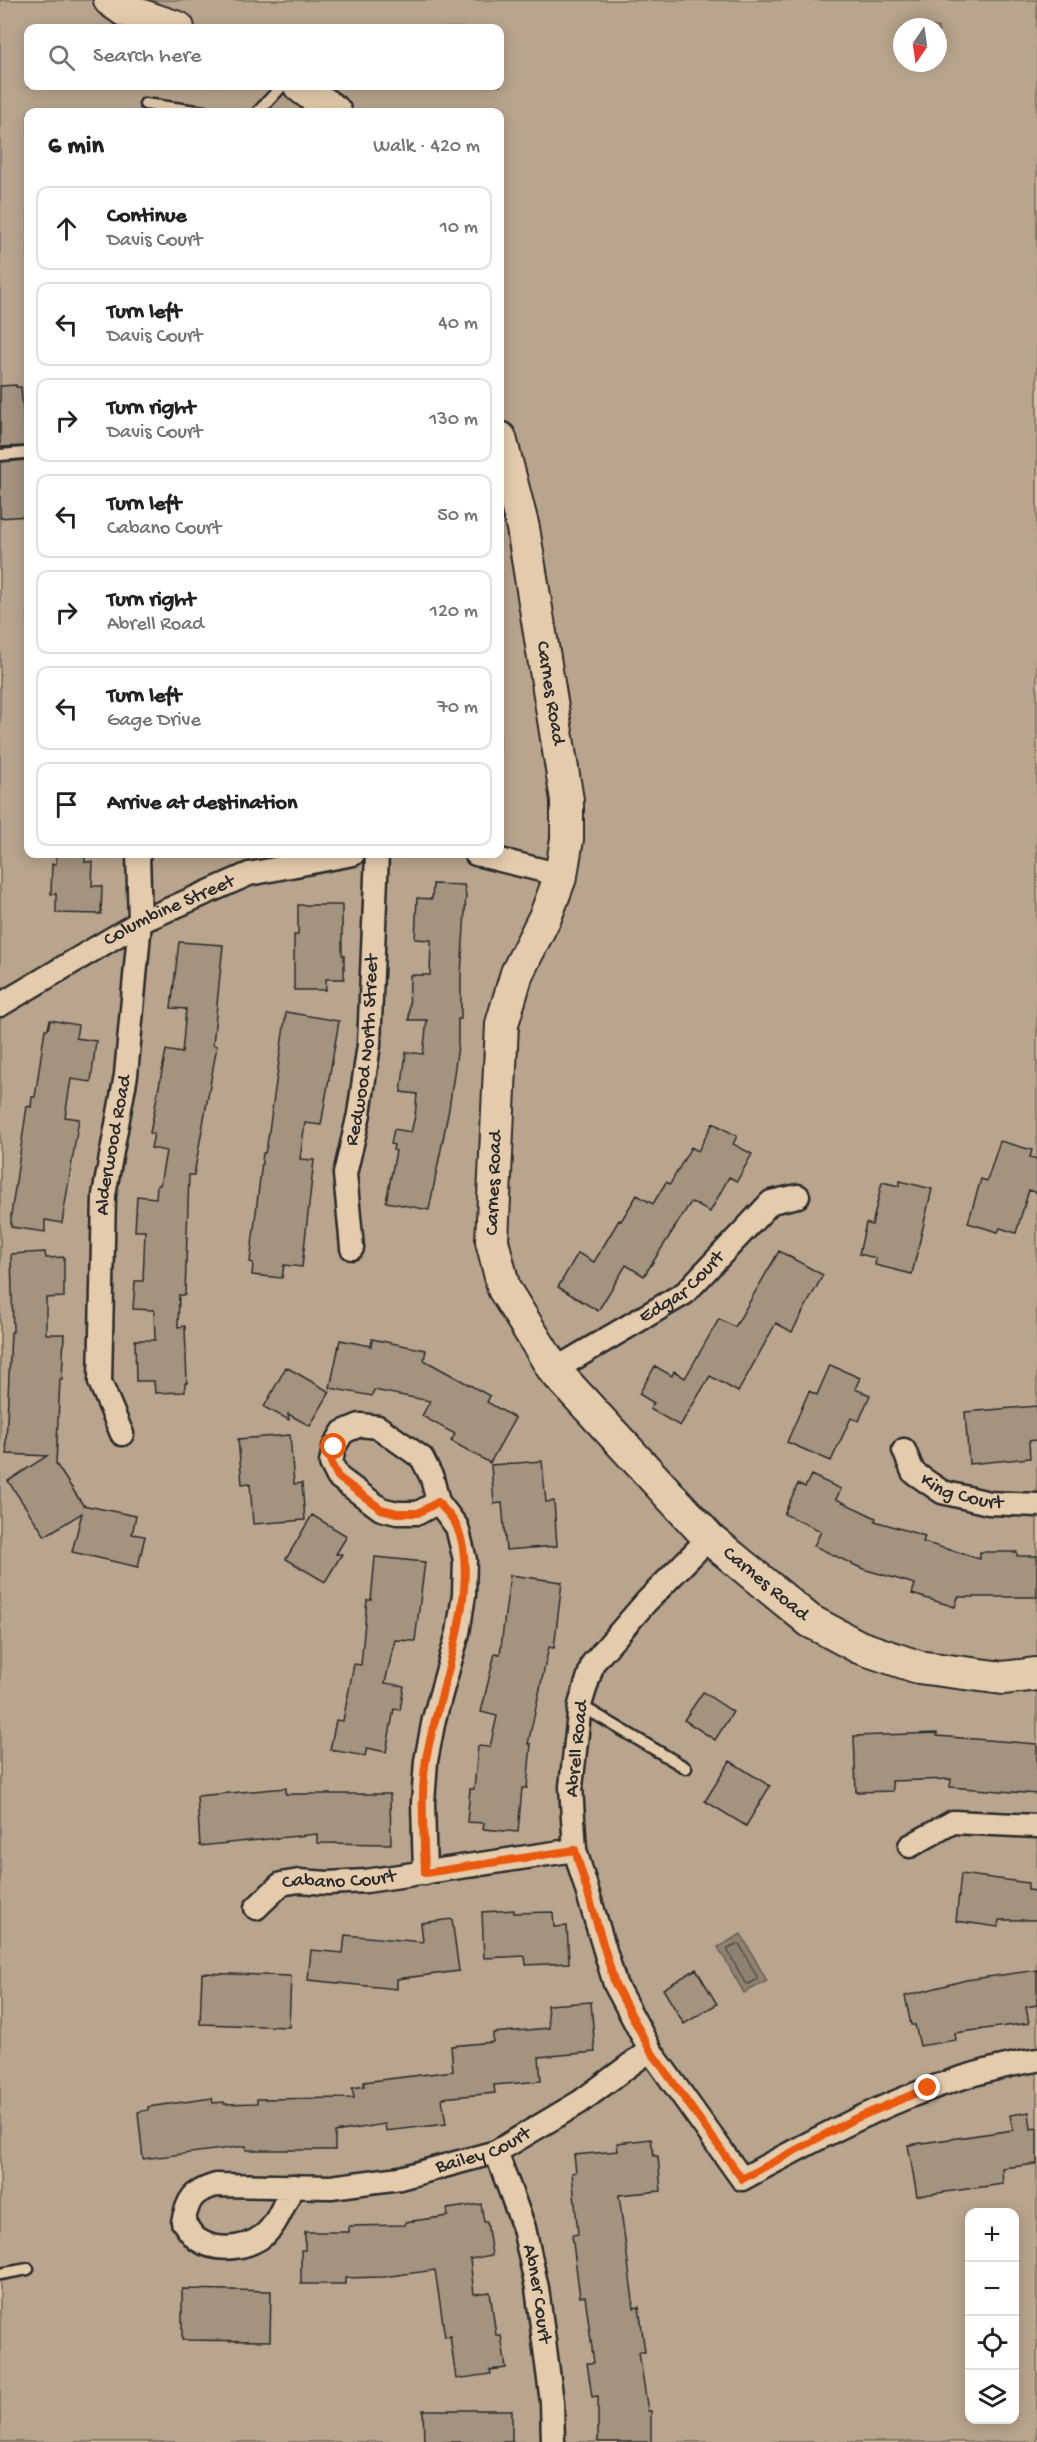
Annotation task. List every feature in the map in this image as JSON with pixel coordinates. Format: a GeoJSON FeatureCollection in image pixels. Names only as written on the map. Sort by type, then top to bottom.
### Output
{"type":"FeatureCollection","features":[{"type":"Feature","properties":{"kind":"street"},"geometry":{"type":"LineString","coordinates":[[110,0],[124,10],[166,24]]}},
{"type":"Feature","properties":{"kind":"street"},"geometry":{"type":"LineString","coordinates":[[305,90],[330,108]]}},
{"type":"Feature","properties":{"kind":"street","name":"Carnes Road"},"geometry":{"type":"LineString","coordinates":[[504,454],[523,528],[567,800],[567,839],[561,875],[546,915],[516,972],[502,1024],[492,1241],[504,1290],[554,1370],[709,1538],[810,1621],[859,1647],[918,1667],[1003,1678],[1037,1674]]}},
{"type":"Feature","properties":{"kind":"street","name":"Alderwood Road"},"geometry":{"type":"LineString","coordinates":[[122,1434],[100,1382],[104,1195],[126,1075],[140,921],[138,858]]}},
{"type":"Feature","properties":{"kind":"street","name":"Columbine Street"},"geometry":{"type":"LineString","coordinates":[[0,1005],[140,921],[249,874],[332,858]]}},
{"type":"Feature","properties":{"kind":"street","name":"Redwood North Street"},"geometry":{"type":"LineString","coordinates":[[352,1248],[345,1174],[359,1114],[369,1045],[376,858]]}},
{"type":"Feature","properties":{"kind":"street"},"geometry":{"type":"LineString","coordinates":[[492,858],[561,875]]}},
{"type":"Feature","properties":{"kind":"street","name":"Edgar Court"},"geometry":{"type":"LineString","coordinates":[[554,1370],[685,1293],[771,1202],[798,1196]]}},
{"type":"Feature","properties":{"kind":"street"},"geometry":{"type":"LineString","coordinates":[[425,1873],[423,1803],[426,1761],[434,1719],[458,1633],[465,1560],[457,1527],[438,1502],[432,1478],[422,1458],[378,1427],[360,1425],[343,1432],[334,1447],[331,1463],[338,1477],[355,1490],[381,1509],[397,1513],[418,1513],[438,1502]]}},
{"type":"Feature","properties":{"kind":"street","name":"King Court"},"geometry":{"type":"LineString","coordinates":[[904,1450],[913,1472],[942,1492],[989,1503],[1037,1505]]}},
{"type":"Feature","properties":{"kind":"street","name":"Abrell Road"},"geometry":{"type":"LineString","coordinates":[[709,1538],[646,1602],[593,1663],[580,1705],[571,1786],[575,1850],[615,1984],[650,2050],[742,2179],[852,2120],[928,2088],[1000,2066],[1037,2060]]}},
{"type":"Feature","properties":{"kind":"street"},"geometry":{"type":"LineString","coordinates":[[910,1846],[953,1822],[1037,1826]]}},
{"type":"Feature","properties":{"kind":"street","name":"Cabano Court"},"geometry":{"type":"LineString","coordinates":[[256,1908],[281,1884],[299,1881],[328,1883],[366,1881],[575,1850]]}},
{"type":"Feature","properties":{"kind":"street","name":"Bailey Court"},"geometry":{"type":"LineString","coordinates":[[293,2186],[331,2187],[400,2178],[496,2152],[580,2102],[650,2050]]}},
{"type":"Feature","properties":{"kind":"street","name":"Abner Court"},"geometry":{"type":"LineString","coordinates":[[496,2152],[524,2228],[537,2288],[552,2402],[553,2442]]}},
{"type":"Feature","properties":{"kind":"lane"},"geometry":{"type":"LineString","coordinates":[[262,108],[278,90]]}},
{"type":"Feature","properties":{"kind":"lane"},"geometry":{"type":"LineString","coordinates":[[145,104],[174,108]]}},
{"type":"Feature","properties":{"kind":"lane"},"geometry":{"type":"LineString","coordinates":[[0,455],[24,453]]}},
{"type":"Feature","properties":{"kind":"lane"},"geometry":{"type":"LineString","coordinates":[[580,1705],[686,1768]]}},
{"type":"Feature","properties":{"kind":"lane"},"geometry":{"type":"LineString","coordinates":[[0,2274],[28,2269]]}},
{"type":"Feature","properties":{"kind":"shaded area"},"geometry":{"type":"Polygon","coordinates":[[[0,0],[1037,0],[1037,2442],[0,2442],[0,0]]]}},
{"type":"Feature","properties":{"kind":"water"},"geometry":{"type":"Polygon","coordinates":[[[741,1934],[767,1981],[744,1993],[718,1947],[741,1934]]]}},
{"type":"Feature","properties":{"kind":"building"},"geometry":{"type":"Polygon","coordinates":[[[0,386],[21,387],[24,446],[0,447],[0,386]]]}},
{"type":"Feature","properties":{"kind":"building"},"geometry":{"type":"Polygon","coordinates":[[[24,460],[24,516],[0,518],[0,462],[24,460]]]}},
{"type":"Feature","properties":{"kind":"building"},"geometry":{"type":"Polygon","coordinates":[[[56,858],[85,858],[85,862],[93,862],[92,886],[102,886],[101,914],[56,913],[56,894],[51,894],[52,864],[56,864],[56,858]]]}},
{"type":"Feature","properties":{"kind":"building"},"geometry":{"type":"Polygon","coordinates":[[[433,884],[464,885],[466,895],[458,1046],[449,1109],[429,1210],[386,1202],[396,1151],[393,1150],[394,1145],[391,1144],[394,1129],[411,1132],[415,1116],[417,1094],[401,1092],[406,1052],[423,1054],[427,1020],[409,1020],[410,975],[430,975],[431,940],[415,939],[417,898],[432,899],[433,884]]]}},
{"type":"Feature","properties":{"kind":"building"},"geometry":{"type":"Polygon","coordinates":[[[298,905],[342,905],[344,979],[326,979],[326,990],[294,990],[294,935],[298,935],[298,905]]]}},
{"type":"Feature","properties":{"kind":"building"},"geometry":{"type":"Polygon","coordinates":[[[179,942],[223,945],[213,1045],[217,1046],[194,1175],[189,1175],[185,1295],[179,1295],[178,1327],[185,1326],[187,1383],[185,1383],[185,1392],[155,1393],[154,1381],[136,1381],[135,1340],[155,1340],[154,1310],[133,1309],[135,1281],[143,1281],[145,1231],[135,1231],[137,1196],[156,1198],[166,1151],[151,1148],[154,1134],[150,1133],[166,1050],[182,1053],[186,1009],[171,1008],[179,942]]]}},
{"type":"Feature","properties":{"kind":"building"},"geometry":{"type":"Polygon","coordinates":[[[286,1012],[339,1021],[321,1125],[305,1123],[300,1159],[314,1160],[302,1267],[284,1265],[282,1278],[252,1275],[253,1263],[250,1262],[263,1153],[267,1145],[286,1012]]]}},
{"type":"Feature","properties":{"kind":"building"},"geometry":{"type":"Polygon","coordinates":[[[50,1020],[78,1025],[76,1038],[96,1041],[91,1082],[71,1079],[65,1117],[79,1119],[62,1223],[45,1220],[45,1232],[11,1227],[11,1215],[27,1106],[31,1107],[32,1097],[35,1097],[45,1029],[48,1029],[50,1020]]]}},
{"type":"Feature","properties":{"kind":"building"},"geometry":{"type":"Polygon","coordinates":[[[713,1123],[737,1136],[733,1144],[752,1154],[737,1181],[729,1177],[710,1212],[691,1202],[644,1276],[626,1265],[598,1311],[558,1287],[578,1253],[594,1262],[637,1195],[653,1204],[666,1182],[670,1184],[691,1147],[698,1151],[713,1123]]]}},
{"type":"Feature","properties":{"kind":"building"},"geometry":{"type":"Polygon","coordinates":[[[1000,1141],[1032,1150],[1030,1157],[1037,1159],[1037,1193],[1029,1190],[1016,1233],[1000,1228],[998,1232],[968,1223],[981,1179],[987,1181],[1000,1141]]]}},
{"type":"Feature","properties":{"kind":"building"},"geometry":{"type":"Polygon","coordinates":[[[900,1181],[932,1189],[912,1274],[875,1265],[876,1258],[859,1254],[866,1223],[872,1225],[882,1182],[899,1186],[900,1181]]]}},
{"type":"Feature","properties":{"kind":"building"},"geometry":{"type":"Polygon","coordinates":[[[779,1251],[823,1275],[792,1332],[776,1323],[738,1392],[710,1376],[680,1426],[650,1409],[654,1403],[639,1394],[655,1366],[672,1376],[674,1371],[685,1378],[719,1319],[735,1327],[779,1251]]]}},
{"type":"Feature","properties":{"kind":"building"},"geometry":{"type":"Polygon","coordinates":[[[45,1252],[46,1258],[64,1257],[64,1297],[46,1298],[46,1334],[64,1334],[56,1464],[83,1505],[136,1516],[132,1534],[145,1536],[138,1567],[72,1552],[82,1513],[45,1536],[8,1481],[47,1456],[7,1454],[6,1442],[11,1332],[13,1332],[11,1254],[45,1252]]]}},
{"type":"Feature","properties":{"kind":"building"},"geometry":{"type":"Polygon","coordinates":[[[372,1339],[426,1350],[424,1360],[490,1396],[487,1402],[515,1418],[490,1463],[451,1441],[455,1434],[422,1416],[430,1401],[374,1390],[372,1396],[330,1388],[340,1340],[371,1346],[372,1339]]]}},
{"type":"Feature","properties":{"kind":"building"},"geometry":{"type":"Polygon","coordinates":[[[830,1365],[860,1378],[855,1389],[870,1395],[859,1421],[851,1418],[831,1461],[787,1442],[809,1391],[817,1395],[830,1365]]]}},
{"type":"Feature","properties":{"kind":"building"},"geometry":{"type":"Polygon","coordinates":[[[286,1367],[330,1392],[310,1426],[288,1414],[289,1420],[264,1407],[286,1367]]]}},
{"type":"Feature","properties":{"kind":"building"},"geometry":{"type":"Polygon","coordinates":[[[1037,1406],[1037,1440],[1029,1441],[1030,1458],[969,1464],[965,1412],[1037,1406]]]}},
{"type":"Feature","properties":{"kind":"building"},"geometry":{"type":"Polygon","coordinates":[[[290,1435],[294,1484],[302,1483],[305,1520],[253,1524],[250,1483],[242,1484],[238,1439],[290,1435]]]}},
{"type":"Feature","properties":{"kind":"building"},"geometry":{"type":"Polygon","coordinates":[[[542,1461],[546,1502],[554,1501],[557,1546],[506,1550],[502,1503],[494,1504],[491,1465],[542,1461]]]}},
{"type":"Feature","properties":{"kind":"building"},"geometry":{"type":"Polygon","coordinates":[[[811,1475],[841,1489],[836,1499],[876,1518],[875,1521],[925,1536],[923,1542],[980,1559],[980,1552],[1017,1552],[1017,1556],[1037,1556],[1037,1597],[958,1597],[955,1607],[912,1594],[915,1584],[863,1569],[814,1546],[821,1531],[784,1514],[798,1484],[805,1487],[811,1475]]]}},
{"type":"Feature","properties":{"kind":"building"},"geometry":{"type":"Polygon","coordinates":[[[312,1515],[347,1536],[336,1554],[342,1554],[325,1582],[286,1559],[312,1515]]]}},
{"type":"Feature","properties":{"kind":"building"},"geometry":{"type":"Polygon","coordinates":[[[375,1557],[425,1562],[415,1641],[395,1640],[385,1683],[404,1686],[400,1710],[394,1709],[386,1752],[367,1748],[365,1756],[330,1750],[336,1720],[343,1721],[354,1664],[361,1665],[367,1600],[371,1600],[375,1557]]]}},
{"type":"Feature","properties":{"kind":"building"},"geometry":{"type":"Polygon","coordinates":[[[510,1575],[562,1582],[554,1648],[549,1647],[528,1744],[531,1744],[527,1788],[522,1788],[518,1832],[483,1829],[484,1823],[467,1822],[470,1789],[474,1789],[478,1746],[490,1747],[497,1716],[481,1712],[495,1653],[500,1654],[510,1575]]]}},
{"type":"Feature","properties":{"kind":"building"},"geometry":{"type":"Polygon","coordinates":[[[703,1692],[733,1712],[715,1740],[684,1720],[703,1692]]]}},
{"type":"Feature","properties":{"kind":"building"},"geometry":{"type":"Polygon","coordinates":[[[937,1733],[937,1736],[1037,1744],[1037,1794],[950,1787],[951,1779],[892,1781],[893,1791],[856,1792],[854,1736],[937,1733]]]}},
{"type":"Feature","properties":{"kind":"building"},"geometry":{"type":"Polygon","coordinates":[[[730,1761],[770,1786],[746,1826],[705,1801],[730,1761]]]}},
{"type":"Feature","properties":{"kind":"building"},"geometry":{"type":"Polygon","coordinates":[[[286,1788],[286,1794],[390,1794],[391,1844],[317,1843],[317,1834],[200,1846],[197,1796],[286,1788]]]}},
{"type":"Feature","properties":{"kind":"building"},"geometry":{"type":"Polygon","coordinates":[[[961,1874],[1028,1883],[1028,1890],[1037,1891],[1037,1920],[999,1920],[998,1927],[956,1921],[961,1874]]]}},
{"type":"Feature","properties":{"kind":"building"},"geometry":{"type":"Polygon","coordinates":[[[514,1910],[514,1913],[553,1912],[554,1927],[567,1926],[569,1963],[526,1965],[525,1956],[484,1958],[482,1912],[514,1910]]]}},
{"type":"Feature","properties":{"kind":"building"},"geometry":{"type":"Polygon","coordinates":[[[452,1919],[459,1971],[397,1979],[397,1989],[308,1980],[311,1950],[343,1953],[345,1935],[423,1942],[421,1923],[452,1919]]]}},
{"type":"Feature","properties":{"kind":"building"},"geometry":{"type":"Polygon","coordinates":[[[696,1969],[717,2004],[684,2024],[663,1989],[696,1969]]]}},
{"type":"Feature","properties":{"kind":"building"},"geometry":{"type":"Polygon","coordinates":[[[1037,1970],[1037,2005],[1026,2007],[1029,2023],[955,2033],[956,2040],[920,2046],[915,2025],[911,2025],[905,1996],[966,1980],[1037,1970]]]}},
{"type":"Feature","properties":{"kind":"building"},"geometry":{"type":"Polygon","coordinates":[[[202,1973],[291,1976],[289,2027],[200,2024],[202,1973]]]}},
{"type":"Feature","properties":{"kind":"building"},"geometry":{"type":"Polygon","coordinates":[[[591,2002],[595,2052],[539,2057],[541,2081],[494,2085],[495,2093],[442,2098],[446,2124],[386,2131],[385,2124],[335,2132],[335,2150],[246,2150],[246,2146],[143,2159],[138,2112],[148,2110],[148,2107],[212,2098],[213,2103],[224,2102],[224,2104],[257,2103],[257,2099],[354,2098],[352,2088],[364,2086],[364,2082],[453,2071],[451,2046],[493,2042],[493,2033],[549,2028],[547,2005],[591,2002]]]}},
{"type":"Feature","properties":{"kind":"building"},"geometry":{"type":"Polygon","coordinates":[[[1029,2112],[1031,2129],[1037,2128],[1037,2164],[1002,2168],[1003,2184],[917,2196],[908,2145],[1013,2130],[1010,2115],[1029,2112]]]}},
{"type":"Feature","properties":{"kind":"building"},"geometry":{"type":"Polygon","coordinates":[[[651,2139],[654,2156],[658,2156],[661,2191],[619,2195],[634,2308],[639,2307],[645,2352],[639,2352],[648,2411],[651,2411],[651,2442],[598,2442],[598,2396],[592,2397],[587,2363],[594,2363],[585,2296],[580,2297],[572,2235],[578,2234],[572,2173],[576,2172],[574,2155],[618,2151],[617,2143],[651,2139]]]}},
{"type":"Feature","properties":{"kind":"building"},"geometry":{"type":"Polygon","coordinates":[[[481,2204],[484,2222],[487,2222],[492,2255],[470,2259],[474,2294],[490,2292],[496,2335],[501,2335],[506,2368],[490,2370],[491,2374],[456,2379],[450,2336],[445,2337],[435,2270],[383,2277],[345,2278],[345,2284],[301,2284],[301,2250],[305,2250],[305,2232],[349,2232],[349,2226],[405,2225],[405,2222],[448,2216],[447,2209],[481,2204]]]}},
{"type":"Feature","properties":{"kind":"building"},"geometry":{"type":"Polygon","coordinates":[[[182,2289],[271,2291],[270,2341],[182,2340],[182,2289]]]}},
{"type":"Feature","properties":{"kind":"building"},"geometry":{"type":"Polygon","coordinates":[[[423,2410],[512,2410],[512,2442],[424,2442],[423,2410]]]}},
{"type":"Feature","properties":{"kind":"route"},"geometry":{"type":"LineString","coordinates":[[334,1447],[331,1463],[338,1477],[381,1509],[397,1513],[418,1513],[438,1502],[457,1527],[465,1560],[464,1595],[458,1633],[434,1719],[426,1761],[423,1803],[425,1873],[575,1850],[615,1984],[650,2050],[742,2179],[852,2120],[928,2088]]}}]}
